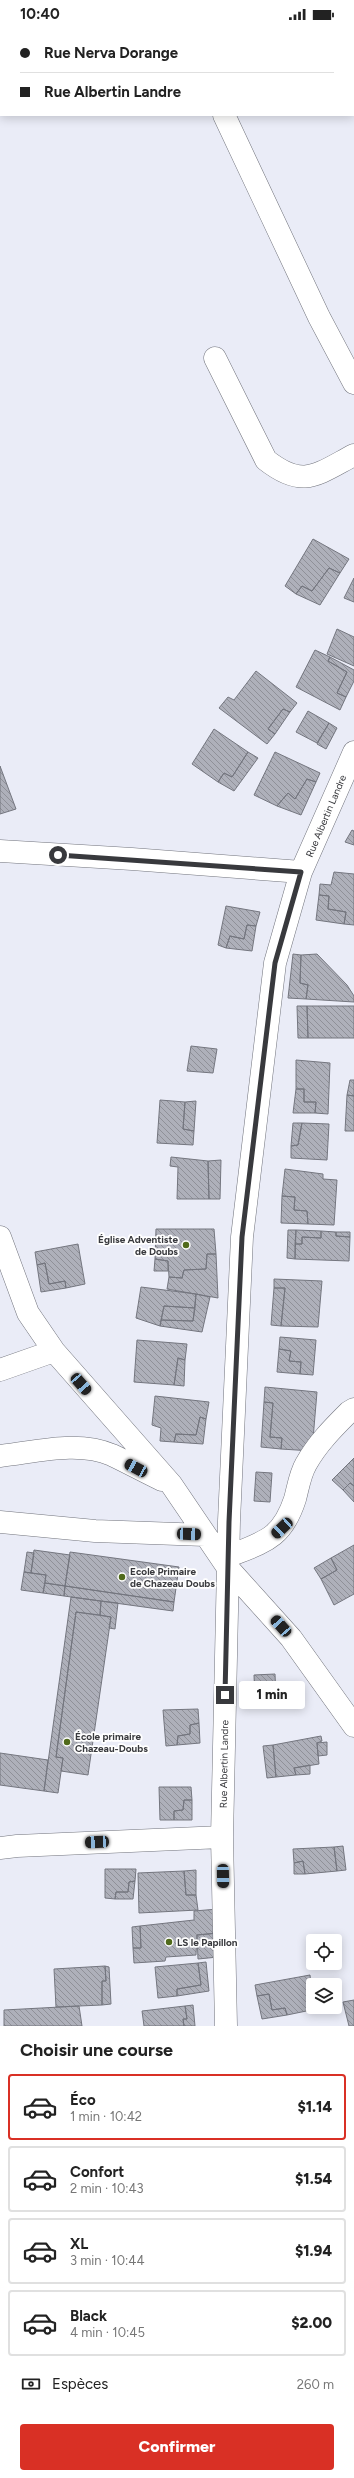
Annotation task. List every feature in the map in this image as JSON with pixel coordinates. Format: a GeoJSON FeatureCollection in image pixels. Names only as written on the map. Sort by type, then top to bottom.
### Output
{"type":"FeatureCollection","features":[{"type":"Feature","properties":{"kind":"street"},"geometry":{"type":"LineString","coordinates":[[224,116],[319,317],[354,383]]}},
{"type":"Feature","properties":{"kind":"street"},"geometry":{"type":"LineString","coordinates":[[215,358],[266,460],[277,469],[296,477],[305,477],[324,471],[354,455]]}},
{"type":"Feature","properties":{"kind":"street","name":"Rue Albertin Landre"},"geometry":{"type":"LineString","coordinates":[[226,2026],[222,1837],[228,1562],[242,1237],[275,963],[301,872],[354,752]]}},
{"type":"Feature","properties":{"kind":"street"},"geometry":{"type":"LineString","coordinates":[[0,852],[132,858],[301,872]]}},
{"type":"Feature","properties":{"kind":"street"},"geometry":{"type":"LineString","coordinates":[[0,1237],[28,1313],[54,1351],[171,1484],[205,1535],[291,1638],[354,1726]]}},
{"type":"Feature","properties":{"kind":"street"},"geometry":{"type":"LineString","coordinates":[[0,1370],[54,1351]]}},
{"type":"Feature","properties":{"kind":"street"},"geometry":{"type":"LineString","coordinates":[[228,1562],[269,1540],[282,1528],[292,1508],[305,1465],[317,1445],[349,1412],[354,1409]]}},
{"type":"Feature","properties":{"kind":"street"},"geometry":{"type":"LineString","coordinates":[[0,1456],[68,1448],[93,1450],[111,1455],[171,1484]]}},
{"type":"Feature","properties":{"kind":"street"},"geometry":{"type":"LineString","coordinates":[[0,1522],[95,1531],[205,1535]]}},
{"type":"Feature","properties":{"kind":"street"},"geometry":{"type":"LineString","coordinates":[[0,1848],[222,1837]]}},
{"type":"Feature","properties":{"kind":"building"},"geometry":{"type":"Polygon","coordinates":[[[313,539],[349,559],[340,573],[329,568],[312,591],[302,586],[296,594],[285,586],[313,539]]]}},
{"type":"Feature","properties":{"kind":"building"},"geometry":{"type":"Polygon","coordinates":[[[329,568],[340,573],[320,605],[296,594],[302,586],[312,591],[329,568]]]}},
{"type":"Feature","properties":{"kind":"building"},"geometry":{"type":"Polygon","coordinates":[[[354,578],[354,602],[344,598],[354,578]]]}},
{"type":"Feature","properties":{"kind":"building"},"geometry":{"type":"Polygon","coordinates":[[[337,629],[354,637],[354,666],[327,654],[337,629]]]}},
{"type":"Feature","properties":{"kind":"building"},"geometry":{"type":"Polygon","coordinates":[[[315,650],[330,657],[328,661],[347,672],[337,693],[346,697],[340,710],[296,687],[315,650]]]}},
{"type":"Feature","properties":{"kind":"building"},"geometry":{"type":"Polygon","coordinates":[[[330,657],[354,670],[354,681],[346,697],[337,693],[347,672],[328,661],[330,657]]]}},
{"type":"Feature","properties":{"kind":"building"},"geometry":{"type":"Polygon","coordinates":[[[256,671],[297,703],[290,712],[283,709],[268,729],[275,734],[267,744],[219,708],[228,697],[234,700],[256,671]]]}},
{"type":"Feature","properties":{"kind":"building"},"geometry":{"type":"Polygon","coordinates":[[[283,709],[290,712],[275,734],[268,729],[283,709]]]}},
{"type":"Feature","properties":{"kind":"building"},"geometry":{"type":"Polygon","coordinates":[[[308,711],[329,723],[317,743],[296,732],[308,711]]]}},
{"type":"Feature","properties":{"kind":"building"},"geometry":{"type":"Polygon","coordinates":[[[329,723],[337,728],[326,749],[317,744],[329,723]]]}},
{"type":"Feature","properties":{"kind":"building"},"geometry":{"type":"Polygon","coordinates":[[[214,729],[248,752],[232,777],[224,773],[218,782],[192,764],[214,729]]]}},
{"type":"Feature","properties":{"kind":"building"},"geometry":{"type":"Polygon","coordinates":[[[248,752],[258,758],[234,791],[218,782],[224,773],[232,777],[248,752]]]}},
{"type":"Feature","properties":{"kind":"building"},"geometry":{"type":"Polygon","coordinates":[[[275,752],[320,773],[316,782],[307,779],[295,799],[288,793],[277,806],[254,795],[275,752]]]}},
{"type":"Feature","properties":{"kind":"building"},"geometry":{"type":"Polygon","coordinates":[[[0,766],[16,809],[0,814],[0,766]]]}},
{"type":"Feature","properties":{"kind":"building"},"geometry":{"type":"Polygon","coordinates":[[[307,779],[316,782],[301,815],[277,806],[288,793],[295,799],[307,779]]]}},
{"type":"Feature","properties":{"kind":"building"},"geometry":{"type":"Polygon","coordinates":[[[352,830],[354,831],[354,845],[345,842],[352,830]]]}},
{"type":"Feature","properties":{"kind":"building"},"geometry":{"type":"Polygon","coordinates":[[[334,872],[354,874],[354,925],[344,924],[346,912],[328,909],[329,896],[319,895],[320,884],[331,885],[334,872]]]}},
{"type":"Feature","properties":{"kind":"building"},"geometry":{"type":"Polygon","coordinates":[[[319,895],[329,896],[328,909],[346,912],[344,924],[316,920],[319,895]]]}},
{"type":"Feature","properties":{"kind":"building"},"geometry":{"type":"Polygon","coordinates":[[[226,906],[260,912],[256,926],[247,925],[244,939],[230,936],[226,948],[218,945],[226,906]]]}},
{"type":"Feature","properties":{"kind":"building"},"geometry":{"type":"Polygon","coordinates":[[[247,925],[256,926],[252,951],[226,948],[230,936],[244,939],[247,925]]]}},
{"type":"Feature","properties":{"kind":"building"},"geometry":{"type":"Polygon","coordinates":[[[293,954],[301,955],[300,983],[308,985],[306,999],[288,998],[293,954]]]}},
{"type":"Feature","properties":{"kind":"building"},"geometry":{"type":"Polygon","coordinates":[[[317,954],[347,985],[354,996],[354,1002],[306,999],[308,985],[300,983],[301,955],[317,954]]]}},
{"type":"Feature","properties":{"kind":"building"},"geometry":{"type":"Polygon","coordinates":[[[297,1006],[307,1006],[308,1038],[298,1038],[297,1006]]]}},
{"type":"Feature","properties":{"kind":"building"},"geometry":{"type":"Polygon","coordinates":[[[307,1006],[354,1006],[354,1038],[308,1038],[307,1006]]]}},
{"type":"Feature","properties":{"kind":"building"},"geometry":{"type":"Polygon","coordinates":[[[191,1046],[217,1049],[213,1073],[187,1071],[191,1046]]]}},
{"type":"Feature","properties":{"kind":"building"},"geometry":{"type":"Polygon","coordinates":[[[296,1060],[330,1063],[328,1114],[315,1113],[316,1102],[304,1102],[304,1089],[296,1089],[296,1060]]]}},
{"type":"Feature","properties":{"kind":"building"},"geometry":{"type":"Polygon","coordinates":[[[350,1080],[354,1080],[354,1096],[347,1095],[350,1080]]]}},
{"type":"Feature","properties":{"kind":"building"},"geometry":{"type":"Polygon","coordinates":[[[296,1089],[304,1089],[304,1102],[316,1102],[315,1113],[293,1113],[296,1089]]]}},
{"type":"Feature","properties":{"kind":"building"},"geometry":{"type":"Polygon","coordinates":[[[347,1095],[354,1096],[354,1131],[345,1131],[347,1095]]]}},
{"type":"Feature","properties":{"kind":"building"},"geometry":{"type":"Polygon","coordinates":[[[160,1100],[185,1102],[183,1129],[194,1131],[193,1145],[157,1143],[160,1100]]]}},
{"type":"Feature","properties":{"kind":"building"},"geometry":{"type":"Polygon","coordinates":[[[196,1101],[194,1131],[183,1129],[185,1102],[196,1101]]]}},
{"type":"Feature","properties":{"kind":"building"},"geometry":{"type":"Polygon","coordinates":[[[293,1123],[302,1123],[298,1145],[291,1146],[293,1123]]]}},
{"type":"Feature","properties":{"kind":"building"},"geometry":{"type":"Polygon","coordinates":[[[302,1123],[329,1124],[327,1160],[291,1158],[291,1146],[298,1145],[302,1123]]]}},
{"type":"Feature","properties":{"kind":"building"},"geometry":{"type":"Polygon","coordinates":[[[171,1157],[208,1161],[209,1199],[177,1199],[178,1167],[170,1166],[171,1157]]]}},
{"type":"Feature","properties":{"kind":"building"},"geometry":{"type":"Polygon","coordinates":[[[221,1160],[220,1199],[209,1199],[208,1161],[221,1160]]]}},
{"type":"Feature","properties":{"kind":"building"},"geometry":{"type":"Polygon","coordinates":[[[285,1169],[323,1174],[323,1179],[337,1180],[334,1225],[308,1224],[307,1211],[294,1210],[295,1197],[282,1196],[285,1169]]]}},
{"type":"Feature","properties":{"kind":"building"},"geometry":{"type":"Polygon","coordinates":[[[282,1196],[295,1197],[294,1210],[307,1211],[308,1224],[281,1223],[282,1196]]]}},
{"type":"Feature","properties":{"kind":"building","name":"Église Adventiste de Doubs"},"geometry":{"type":"Polygon","coordinates":[[[156,1229],[214,1229],[216,1254],[207,1254],[206,1269],[184,1270],[182,1278],[169,1277],[168,1261],[155,1259],[156,1229]]]}},
{"type":"Feature","properties":{"kind":"building"},"geometry":{"type":"Polygon","coordinates":[[[288,1230],[296,1230],[295,1259],[287,1258],[288,1230]]]}},
{"type":"Feature","properties":{"kind":"building"},"geometry":{"type":"Polygon","coordinates":[[[296,1230],[321,1231],[321,1238],[302,1237],[302,1244],[295,1244],[296,1230]]]}},
{"type":"Feature","properties":{"kind":"building"},"geometry":{"type":"Polygon","coordinates":[[[321,1231],[336,1232],[336,1236],[350,1237],[349,1261],[295,1259],[295,1244],[302,1244],[302,1237],[321,1238],[321,1231]]]}},
{"type":"Feature","properties":{"kind":"building"},"geometry":{"type":"Polygon","coordinates":[[[336,1232],[350,1232],[350,1237],[336,1236],[336,1232]]]}},
{"type":"Feature","properties":{"kind":"building"},"geometry":{"type":"Polygon","coordinates":[[[78,1244],[85,1284],[66,1288],[65,1281],[49,1284],[45,1263],[37,1265],[35,1252],[78,1244]]]}},
{"type":"Feature","properties":{"kind":"building"},"geometry":{"type":"Polygon","coordinates":[[[207,1254],[216,1254],[218,1298],[167,1289],[169,1277],[182,1278],[184,1270],[206,1269],[207,1254]]]}},
{"type":"Feature","properties":{"kind":"building"},"geometry":{"type":"Polygon","coordinates":[[[155,1259],[168,1261],[168,1271],[154,1271],[155,1259]]]}},
{"type":"Feature","properties":{"kind":"building"},"geometry":{"type":"Polygon","coordinates":[[[45,1263],[49,1284],[65,1281],[66,1288],[41,1292],[37,1265],[45,1263]]]}},
{"type":"Feature","properties":{"kind":"building"},"geometry":{"type":"Polygon","coordinates":[[[274,1279],[322,1281],[318,1327],[281,1326],[285,1288],[274,1288],[274,1279]]]}},
{"type":"Feature","properties":{"kind":"building"},"geometry":{"type":"Polygon","coordinates":[[[141,1287],[196,1294],[195,1308],[164,1306],[160,1326],[136,1318],[141,1287]]]}},
{"type":"Feature","properties":{"kind":"building"},"geometry":{"type":"Polygon","coordinates":[[[274,1288],[285,1288],[281,1326],[271,1325],[274,1288]]]}},
{"type":"Feature","properties":{"kind":"building"},"geometry":{"type":"Polygon","coordinates":[[[196,1294],[210,1297],[202,1332],[160,1326],[161,1320],[193,1321],[196,1294]]]}},
{"type":"Feature","properties":{"kind":"building"},"geometry":{"type":"Polygon","coordinates":[[[164,1306],[195,1308],[193,1321],[161,1320],[164,1306]]]}},
{"type":"Feature","properties":{"kind":"building"},"geometry":{"type":"Polygon","coordinates":[[[280,1337],[316,1340],[313,1375],[300,1374],[301,1362],[289,1361],[291,1351],[279,1349],[280,1337]]]}},
{"type":"Feature","properties":{"kind":"building"},"geometry":{"type":"Polygon","coordinates":[[[137,1340],[187,1344],[185,1360],[178,1358],[174,1385],[134,1382],[137,1340]]]}},
{"type":"Feature","properties":{"kind":"building"},"geometry":{"type":"Polygon","coordinates":[[[279,1349],[291,1351],[289,1361],[301,1362],[300,1374],[277,1372],[279,1349]]]}},
{"type":"Feature","properties":{"kind":"building"},"geometry":{"type":"Polygon","coordinates":[[[178,1358],[185,1360],[184,1386],[174,1385],[178,1358]]]}},
{"type":"Feature","properties":{"kind":"building"},"geometry":{"type":"Polygon","coordinates":[[[265,1387],[317,1392],[312,1451],[281,1449],[282,1438],[270,1437],[273,1403],[264,1402],[265,1387]]]}},
{"type":"Feature","properties":{"kind":"building"},"geometry":{"type":"Polygon","coordinates":[[[155,1396],[209,1402],[206,1419],[200,1417],[196,1435],[176,1434],[174,1442],[160,1441],[161,1428],[152,1425],[155,1396]]]}},
{"type":"Feature","properties":{"kind":"building"},"geometry":{"type":"Polygon","coordinates":[[[264,1402],[273,1403],[270,1437],[282,1438],[281,1449],[261,1447],[264,1402]]]}},
{"type":"Feature","properties":{"kind":"building"},"geometry":{"type":"Polygon","coordinates":[[[200,1417],[206,1419],[203,1444],[174,1442],[176,1434],[196,1435],[200,1417]]]}},
{"type":"Feature","properties":{"kind":"building"},"geometry":{"type":"Polygon","coordinates":[[[354,1458],[354,1486],[350,1483],[343,1490],[332,1480],[354,1458]]]}},
{"type":"Feature","properties":{"kind":"building"},"geometry":{"type":"Polygon","coordinates":[[[256,1472],[272,1473],[270,1502],[254,1501],[256,1472]]]}},
{"type":"Feature","properties":{"kind":"building"},"geometry":{"type":"Polygon","coordinates":[[[350,1483],[354,1486],[354,1502],[343,1490],[350,1483]]]}},
{"type":"Feature","properties":{"kind":"building"},"geometry":{"type":"Polygon","coordinates":[[[354,1545],[354,1594],[334,1605],[321,1579],[337,1570],[331,1558],[354,1545]]]}},
{"type":"Feature","properties":{"kind":"building"},"geometry":{"type":"Polygon","coordinates":[[[34,1550],[70,1555],[65,1586],[45,1583],[46,1575],[31,1573],[34,1550]]]}},
{"type":"Feature","properties":{"kind":"building"},"geometry":{"type":"Polygon","coordinates":[[[27,1552],[34,1553],[31,1573],[24,1572],[27,1552]]]}},
{"type":"Feature","properties":{"kind":"building","name":"Ecole Primaire de Chazeau Doubs"},"geometry":{"type":"Polygon","coordinates":[[[70,1552],[179,1567],[174,1602],[65,1586],[70,1552]]]}},
{"type":"Feature","properties":{"kind":"building"},"geometry":{"type":"Polygon","coordinates":[[[331,1558],[337,1570],[321,1579],[314,1568],[331,1558]]]}},
{"type":"Feature","properties":{"kind":"building"},"geometry":{"type":"Polygon","coordinates":[[[24,1572],[46,1575],[43,1593],[21,1590],[24,1572]]]}},
{"type":"Feature","properties":{"kind":"building"},"geometry":{"type":"Polygon","coordinates":[[[45,1583],[65,1586],[64,1596],[43,1593],[45,1583]]]}},
{"type":"Feature","properties":{"kind":"building"},"geometry":{"type":"Polygon","coordinates":[[[65,1586],[174,1602],[173,1611],[64,1596],[65,1586]]]}},
{"type":"Feature","properties":{"kind":"building"},"geometry":{"type":"Polygon","coordinates":[[[71,1597],[101,1601],[100,1615],[76,1612],[56,1757],[63,1758],[58,1793],[44,1791],[71,1597]]]}},
{"type":"Feature","properties":{"kind":"building"},"geometry":{"type":"Polygon","coordinates":[[[101,1601],[118,1603],[115,1629],[109,1628],[111,1617],[100,1615],[101,1601]]]}},
{"type":"Feature","properties":{"kind":"building"},"geometry":{"type":"Polygon","coordinates":[[[76,1612],[111,1617],[88,1775],[61,1771],[63,1758],[56,1757],[76,1612]]]}},
{"type":"Feature","properties":{"kind":"building"},"geometry":{"type":"Polygon","coordinates":[[[275,1674],[276,1698],[255,1699],[254,1675],[275,1674]]]}},
{"type":"Feature","properties":{"kind":"building"},"geometry":{"type":"Polygon","coordinates":[[[198,1709],[199,1723],[190,1725],[190,1734],[178,1736],[177,1745],[166,1746],[163,1710],[198,1709]]]}},
{"type":"Feature","properties":{"kind":"building"},"geometry":{"type":"Polygon","coordinates":[[[199,1723],[200,1743],[177,1745],[178,1736],[190,1734],[190,1725],[199,1723]]]}},
{"type":"Feature","properties":{"kind":"building"},"geometry":{"type":"Polygon","coordinates":[[[321,1736],[322,1741],[317,1743],[319,1764],[294,1768],[296,1775],[276,1777],[273,1745],[321,1736]]]}},
{"type":"Feature","properties":{"kind":"building"},"geometry":{"type":"Polygon","coordinates":[[[327,1742],[327,1755],[318,1756],[317,1743],[327,1742]]]}},
{"type":"Feature","properties":{"kind":"building"},"geometry":{"type":"Polygon","coordinates":[[[273,1745],[276,1777],[267,1778],[263,1746],[273,1745]]]}},
{"type":"Feature","properties":{"kind":"building"},"geometry":{"type":"Polygon","coordinates":[[[0,1753],[48,1760],[44,1791],[0,1785],[0,1753]]]}},
{"type":"Feature","properties":{"kind":"building"},"geometry":{"type":"Polygon","coordinates":[[[310,1765],[310,1774],[296,1775],[294,1768],[310,1765]]]}},
{"type":"Feature","properties":{"kind":"building"},"geometry":{"type":"Polygon","coordinates":[[[159,1787],[191,1787],[192,1800],[184,1800],[183,1810],[174,1811],[174,1820],[160,1820],[159,1787]]]}},
{"type":"Feature","properties":{"kind":"building"},"geometry":{"type":"Polygon","coordinates":[[[184,1800],[192,1800],[192,1820],[174,1820],[174,1811],[183,1810],[184,1800]]]}},
{"type":"Feature","properties":{"kind":"building"},"geometry":{"type":"Polygon","coordinates":[[[343,1846],[346,1870],[337,1871],[334,1847],[343,1846]]]}},
{"type":"Feature","properties":{"kind":"building"},"geometry":{"type":"Polygon","coordinates":[[[334,1847],[337,1871],[305,1874],[303,1861],[294,1863],[293,1849],[334,1847]]]}},
{"type":"Feature","properties":{"kind":"building"},"geometry":{"type":"Polygon","coordinates":[[[303,1861],[305,1874],[294,1874],[294,1863],[303,1861]]]}},
{"type":"Feature","properties":{"kind":"building"},"geometry":{"type":"Polygon","coordinates":[[[105,1869],[136,1869],[135,1881],[129,1882],[128,1892],[116,1892],[115,1899],[105,1898],[105,1869]]]}},
{"type":"Feature","properties":{"kind":"building"},"geometry":{"type":"Polygon","coordinates":[[[196,1870],[196,1895],[186,1895],[184,1871],[196,1870]]]}},
{"type":"Feature","properties":{"kind":"building"},"geometry":{"type":"Polygon","coordinates":[[[184,1871],[186,1895],[196,1895],[198,1910],[139,1913],[138,1873],[184,1871]]]}},
{"type":"Feature","properties":{"kind":"building"},"geometry":{"type":"Polygon","coordinates":[[[135,1881],[133,1899],[115,1899],[116,1892],[128,1892],[129,1882],[135,1881]]]}},
{"type":"Feature","properties":{"kind":"building","name":"LS le Papillon"},"geometry":{"type":"Polygon","coordinates":[[[218,1909],[218,1933],[197,1935],[196,1955],[166,1957],[165,1961],[134,1963],[133,1948],[141,1948],[140,1926],[194,1920],[194,1911],[218,1909]]]}},
{"type":"Feature","properties":{"kind":"building"},"geometry":{"type":"Polygon","coordinates":[[[140,1926],[141,1948],[133,1948],[132,1927],[140,1926]]]}},
{"type":"Feature","properties":{"kind":"building"},"geometry":{"type":"Polygon","coordinates":[[[218,1933],[218,1957],[198,1959],[197,1935],[218,1933]]]}},
{"type":"Feature","properties":{"kind":"building"},"geometry":{"type":"Polygon","coordinates":[[[206,1962],[209,1991],[177,1996],[177,1989],[201,1985],[198,1963],[206,1962]]]}},
{"type":"Feature","properties":{"kind":"building"},"geometry":{"type":"Polygon","coordinates":[[[198,1963],[201,1985],[177,1989],[177,1996],[158,1998],[155,1967],[198,1963]]]}},
{"type":"Feature","properties":{"kind":"building"},"geometry":{"type":"Polygon","coordinates":[[[105,1966],[109,1967],[111,2004],[102,2005],[102,1981],[106,1981],[105,1966]]]}},
{"type":"Feature","properties":{"kind":"building"},"geometry":{"type":"Polygon","coordinates":[[[105,1966],[106,1981],[102,1981],[102,2005],[56,2007],[54,1969],[105,1966]]]}},
{"type":"Feature","properties":{"kind":"building"},"geometry":{"type":"Polygon","coordinates":[[[310,1975],[310,1978],[306,1978],[306,2011],[287,2015],[285,2008],[272,2010],[269,1994],[257,1996],[255,1985],[310,1975]]]}},
{"type":"Feature","properties":{"kind":"building"},"geometry":{"type":"Polygon","coordinates":[[[269,1994],[272,2010],[285,2008],[287,2015],[262,2019],[257,1996],[269,1994]]]}},
{"type":"Feature","properties":{"kind":"building"},"geometry":{"type":"Polygon","coordinates":[[[354,2000],[354,2026],[349,2026],[343,2002],[354,2000]]]}},
{"type":"Feature","properties":{"kind":"building"},"geometry":{"type":"Polygon","coordinates":[[[193,2005],[195,2026],[184,2026],[183,2019],[187,2019],[185,2006],[193,2005]]]}},
{"type":"Feature","properties":{"kind":"building"},"geometry":{"type":"Polygon","coordinates":[[[79,2006],[82,2026],[4,2026],[4,2010],[79,2006]]]}},
{"type":"Feature","properties":{"kind":"building"},"geometry":{"type":"Polygon","coordinates":[[[185,2006],[187,2019],[183,2019],[184,2026],[144,2026],[142,2011],[185,2006]]]}},
{"type":"Feature","properties":{"kind":"place","name":"Église Adventiste de Doubs"},"geometry":{"type":"Point","coordinates":[186,1245]}},
{"type":"Feature","properties":{"kind":"place","name":"Ecole Primaire de Chazeau Doubs"},"geometry":{"type":"Point","coordinates":[122,1577]}},
{"type":"Feature","properties":{"kind":"place","name":"École primaire Chazeau-Doubs"},"geometry":{"type":"Point","coordinates":[67,1742]}},
{"type":"Feature","properties":{"kind":"place","name":"LS le Papillon"},"geometry":{"type":"Point","coordinates":[169,1942]}},
{"type":"Feature","properties":{"kind":"route"},"geometry":{"type":"LineString","coordinates":[[58,855],[132,858],[301,872],[275,963],[242,1237],[229,1522],[225,1695]]}}]}
